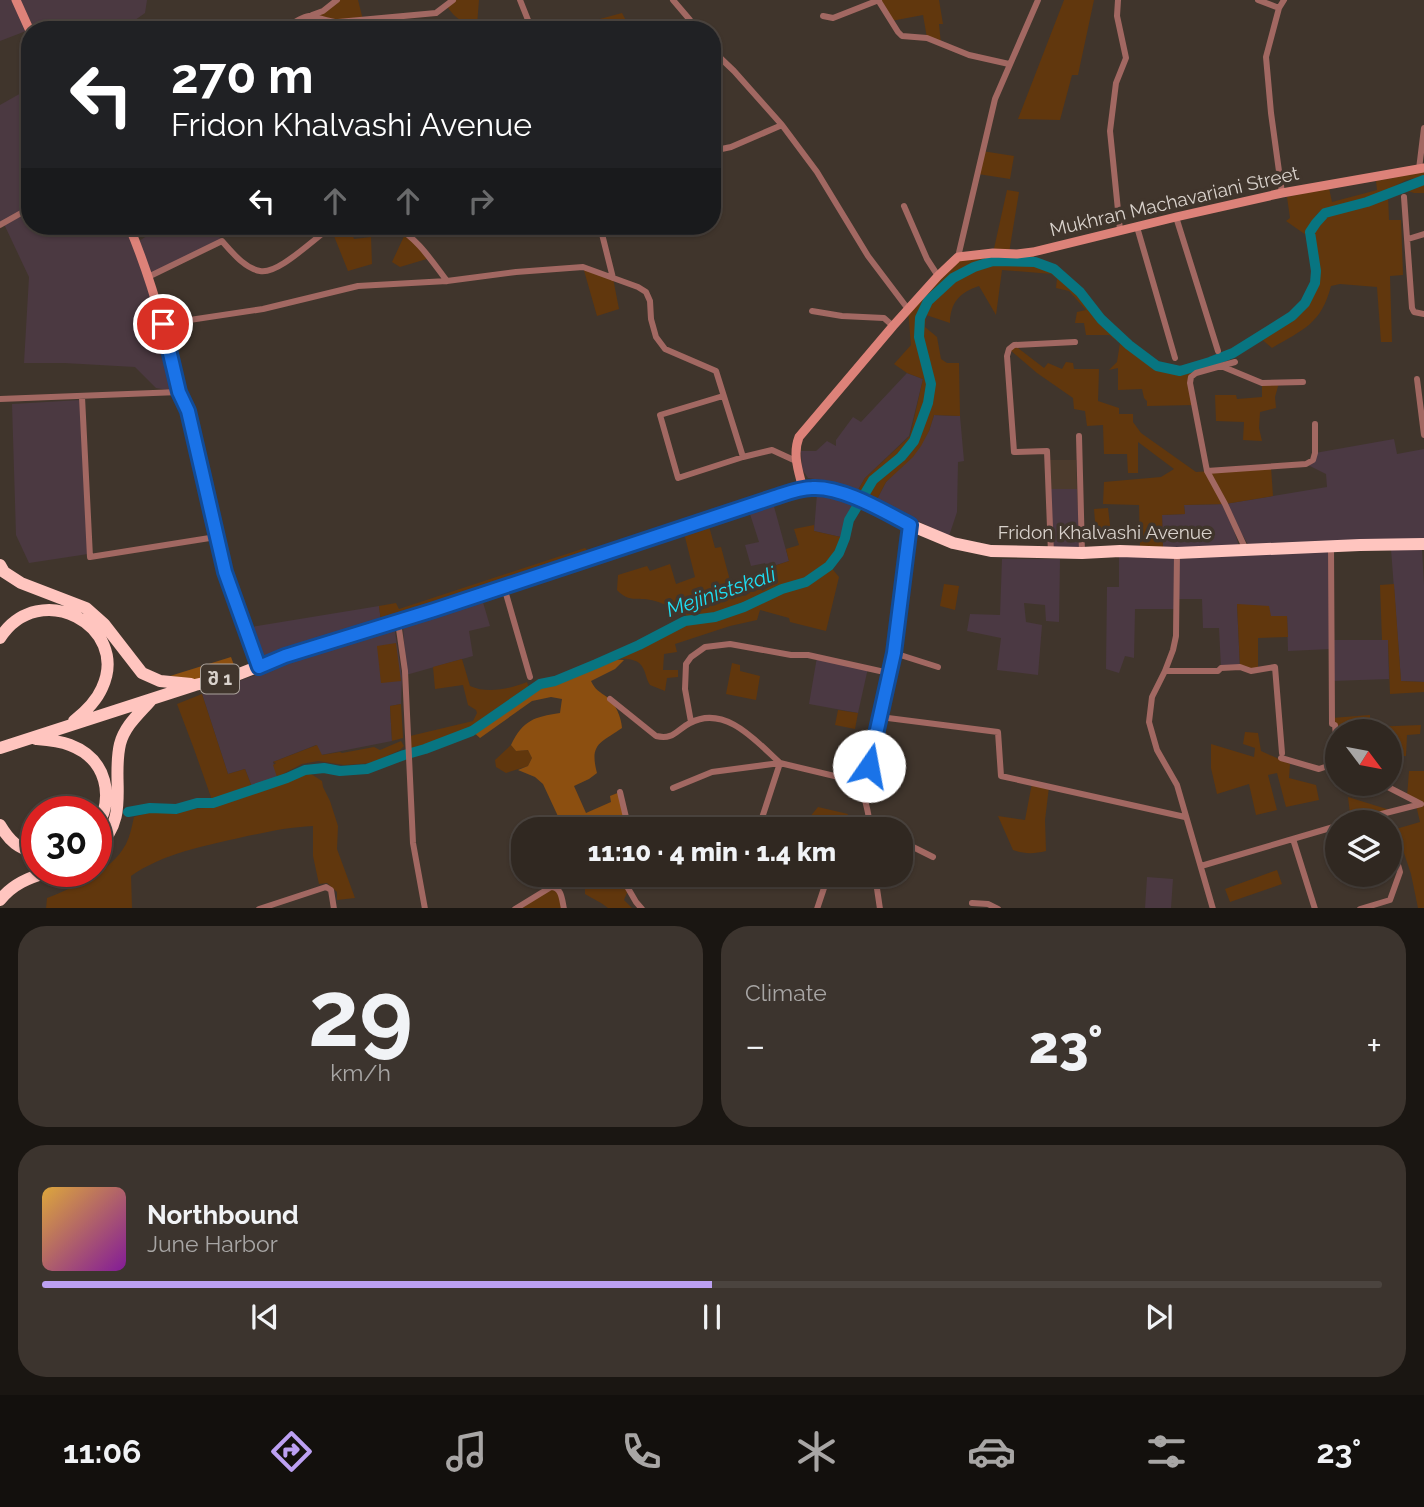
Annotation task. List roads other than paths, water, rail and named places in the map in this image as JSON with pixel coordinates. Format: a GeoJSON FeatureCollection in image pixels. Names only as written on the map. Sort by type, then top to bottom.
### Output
{"type":"FeatureCollection","features":[{"type":"Feature","properties":{"kind":"highway","name":"Fridon Khalvashi Avenue"},"geometry":{"type":"LineString","coordinates":[[0,748],[195,685],[234,676],[285,656],[775,497],[816,487],[847,494],[953,543],[991,551],[1177,553],[1424,544]]}},
{"type":"Feature","properties":{"kind":"highway"},"geometry":{"type":"LineString","coordinates":[[0,565],[4,572],[21,583],[86,608],[104,624],[142,673],[160,681],[195,685]]}},
{"type":"Feature","properties":{"kind":"highway"},"geometry":{"type":"LineString","coordinates":[[0,638],[7,628],[26,614],[48,609],[69,612],[85,621],[96,633],[106,657],[103,688],[96,700],[69,726]]}},
{"type":"Feature","properties":{"kind":"highway"},"geometry":{"type":"LineString","coordinates":[[112,827],[119,799],[120,746],[132,719],[153,699]]}},
{"type":"Feature","properties":{"kind":"highway"},"geometry":{"type":"LineString","coordinates":[[29,739],[53,741],[85,753],[98,767],[104,780],[106,796]]}},
{"type":"Feature","properties":{"kind":"highway"},"geometry":{"type":"LineString","coordinates":[[0,825],[8,839],[21,849]]}},
{"type":"Feature","properties":{"kind":"highway"},"geometry":{"type":"LineString","coordinates":[[0,900],[21,881]]}},
{"type":"Feature","properties":{"kind":"street"},"geometry":{"type":"LineString","coordinates":[[16,0],[25,21]]}},
{"type":"Feature","properties":{"kind":"street"},"geometry":{"type":"LineString","coordinates":[[297,21],[323,11],[337,0]]}},
{"type":"Feature","properties":{"kind":"street"},"geometry":{"type":"LineString","coordinates":[[349,21],[436,13],[453,0]]}},
{"type":"Feature","properties":{"kind":"street"},"geometry":{"type":"LineString","coordinates":[[520,0],[528,21]]}},
{"type":"Feature","properties":{"kind":"street"},"geometry":{"type":"LineString","coordinates":[[673,0],[690,21]]}},
{"type":"Feature","properties":{"kind":"street"},"geometry":{"type":"LineString","coordinates":[[823,16],[834,18],[878,0],[902,36],[928,38],[969,55],[1009,64]]}},
{"type":"Feature","properties":{"kind":"street"},"geometry":{"type":"LineString","coordinates":[[803,489],[796,461],[799,437],[908,309],[958,257],[995,99],[1038,0]]}},
{"type":"Feature","properties":{"kind":"street"},"geometry":{"type":"LineString","coordinates":[[1118,0],[1117,16],[1126,58],[1116,83],[1110,131],[1120,230]]}},
{"type":"Feature","properties":{"kind":"street"},"geometry":{"type":"LineString","coordinates":[[1258,0],[1279,8]]}},
{"type":"Feature","properties":{"kind":"street"},"geometry":{"type":"LineString","coordinates":[[1282,193],[1266,57],[1279,8],[1284,0]]}},
{"type":"Feature","properties":{"kind":"street"},"geometry":{"type":"LineString","coordinates":[[312,15],[330,21]]}},
{"type":"Feature","properties":{"kind":"street"},"geometry":{"type":"LineString","coordinates":[[721,59],[782,125],[831,192],[868,256],[908,309]]}},
{"type":"Feature","properties":{"kind":"street"},"geometry":{"type":"LineString","coordinates":[[721,149],[731,148],[782,125]]}},
{"type":"Feature","properties":{"kind":"street"},"geometry":{"type":"LineString","coordinates":[[1421,168],[1424,128]]}},
{"type":"Feature","properties":{"kind":"street","name":"Mukhran Machavariani Street"},"geometry":{"type":"LineString","coordinates":[[958,257],[1033,252],[1282,193],[1421,168]]}},
{"type":"Feature","properties":{"kind":"street"},"geometry":{"type":"LineString","coordinates":[[1404,197],[1412,308],[1414,312],[1424,314]]}},
{"type":"Feature","properties":{"kind":"street"},"geometry":{"type":"LineString","coordinates":[[904,206],[927,259],[938,276]]}},
{"type":"Feature","properties":{"kind":"street"},"geometry":{"type":"LineString","coordinates":[[0,225],[21,213]]}},
{"type":"Feature","properties":{"kind":"street"},"geometry":{"type":"LineString","coordinates":[[1176,216],[1218,351]]}},
{"type":"Feature","properties":{"kind":"street"},"geometry":{"type":"LineString","coordinates":[[1137,227],[1175,358]]}},
{"type":"Feature","properties":{"kind":"street"},"geometry":{"type":"LineString","coordinates":[[1408,239],[1424,234]]}},
{"type":"Feature","properties":{"kind":"street"},"geometry":{"type":"LineString","coordinates":[[132,235],[163,324],[179,392],[188,411],[225,572],[259,667]]}},
{"type":"Feature","properties":{"kind":"street"},"geometry":{"type":"LineString","coordinates":[[148,278],[222,240],[240,260],[259,271],[268,271],[321,235]]}},
{"type":"Feature","properties":{"kind":"street"},"geometry":{"type":"LineString","coordinates":[[409,235],[447,281]]}},
{"type":"Feature","properties":{"kind":"street"},"geometry":{"type":"LineString","coordinates":[[602,235],[613,278]]}},
{"type":"Feature","properties":{"kind":"street"},"geometry":{"type":"LineString","coordinates":[[163,324],[263,309],[358,286],[447,281],[583,267],[646,292],[656,337],[665,349],[716,371],[743,457]]}},
{"type":"Feature","properties":{"kind":"street"},"geometry":{"type":"LineString","coordinates":[[812,311],[884,318],[893,326]]}},
{"type":"Feature","properties":{"kind":"street"},"geometry":{"type":"LineString","coordinates":[[1051,553],[1046,452],[1014,452],[1007,356],[1013,344],[1075,342]]}},
{"type":"Feature","properties":{"kind":"street"},"geometry":{"type":"LineString","coordinates":[[1235,362],[1196,373],[1190,383],[1207,471],[1247,551]]}},
{"type":"Feature","properties":{"kind":"street"},"geometry":{"type":"LineString","coordinates":[[1221,366],[1262,383],[1303,382]]}},
{"type":"Feature","properties":{"kind":"street"},"geometry":{"type":"LineString","coordinates":[[1417,379],[1424,435]]}},
{"type":"Feature","properties":{"kind":"street"},"geometry":{"type":"LineString","coordinates":[[0,399],[179,392]]}},
{"type":"Feature","properties":{"kind":"street"},"geometry":{"type":"LineString","coordinates":[[723,396],[660,415],[678,478],[772,450],[796,461]]}},
{"type":"Feature","properties":{"kind":"street"},"geometry":{"type":"LineString","coordinates":[[82,397],[90,557],[216,537]]}},
{"type":"Feature","properties":{"kind":"street"},"geometry":{"type":"LineString","coordinates":[[1207,471],[1306,464],[1313,460],[1315,453],[1315,424]]}},
{"type":"Feature","properties":{"kind":"street"},"geometry":{"type":"LineString","coordinates":[[1079,436],[1082,553]]}},
{"type":"Feature","properties":{"kind":"street"},"geometry":{"type":"LineString","coordinates":[[869,817],[864,783],[894,653],[910,525]]}},
{"type":"Feature","properties":{"kind":"street"},"geometry":{"type":"LineString","coordinates":[[1331,546],[1332,719]]}},
{"type":"Feature","properties":{"kind":"street"},"geometry":{"type":"LineString","coordinates":[[1177,553],[1176,636],[1165,671],[1152,697],[1149,722],[1157,750],[1177,785],[1213,908]]}},
{"type":"Feature","properties":{"kind":"street"},"geometry":{"type":"LineString","coordinates":[[504,587],[530,677]]}},
{"type":"Feature","properties":{"kind":"street"},"geometry":{"type":"LineString","coordinates":[[398,621],[405,671],[413,842],[425,908]]}},
{"type":"Feature","properties":{"kind":"street"},"geometry":{"type":"LineString","coordinates":[[691,722],[685,688],[687,664],[691,657],[705,647],[730,644],[791,655],[808,655],[889,673]]}},
{"type":"Feature","properties":{"kind":"street"},"geometry":{"type":"LineString","coordinates":[[894,653],[938,667]]}},
{"type":"Feature","properties":{"kind":"street"},"geometry":{"type":"LineString","coordinates":[[1165,671],[1218,671],[1221,668],[1240,667],[1251,671],[1275,667],[1281,756],[1319,769],[1325,767]]}},
{"type":"Feature","properties":{"kind":"street"},"geometry":{"type":"LineString","coordinates":[[610,699],[656,736],[666,738],[691,722],[707,718],[721,719],[738,726],[780,763]]}},
{"type":"Feature","properties":{"kind":"street"},"geometry":{"type":"LineString","coordinates":[[880,717],[998,732],[1001,776],[1185,817]]}},
{"type":"Feature","properties":{"kind":"street"},"geometry":{"type":"LineString","coordinates":[[673,788],[712,772],[780,763],[864,783]]}},
{"type":"Feature","properties":{"kind":"street"},"geometry":{"type":"LineString","coordinates":[[762,817],[780,763]]}},
{"type":"Feature","properties":{"kind":"street"},"geometry":{"type":"LineString","coordinates":[[620,792],[626,817]]}},
{"type":"Feature","properties":{"kind":"street"},"geometry":{"type":"LineString","coordinates":[[1402,794],[1422,804]]}},
{"type":"Feature","properties":{"kind":"street"},"geometry":{"type":"LineString","coordinates":[[1399,810],[1422,804]]}},
{"type":"Feature","properties":{"kind":"street"},"geometry":{"type":"LineString","coordinates":[[1201,866],[1325,830]]}},
{"type":"Feature","properties":{"kind":"street"},"geometry":{"type":"LineString","coordinates":[[1293,839],[1315,908]]}},
{"type":"Feature","properties":{"kind":"street"},"geometry":{"type":"LineString","coordinates":[[913,847],[933,857]]}},
{"type":"Feature","properties":{"kind":"street"},"geometry":{"type":"LineString","coordinates":[[259,908],[326,887],[331,890],[334,908]]}},
{"type":"Feature","properties":{"kind":"street"},"geometry":{"type":"LineString","coordinates":[[515,908],[551,887],[559,890],[564,908]]}},
{"type":"Feature","properties":{"kind":"street"},"geometry":{"type":"LineString","coordinates":[[627,887],[642,908]]}},
{"type":"Feature","properties":{"kind":"street"},"geometry":{"type":"LineString","coordinates":[[817,908],[825,887]]}},
{"type":"Feature","properties":{"kind":"street"},"geometry":{"type":"LineString","coordinates":[[878,887],[880,908]]}},
{"type":"Feature","properties":{"kind":"street"},"geometry":{"type":"LineString","coordinates":[[1360,908],[1390,900],[1395,887]]}},
{"type":"Feature","properties":{"kind":"street"},"geometry":{"type":"LineString","coordinates":[[972,903],[998,908]]}},
{"type":"Feature","properties":{"kind":"waterway","name":"Mejinistskali"},"geometry":{"type":"LineString","coordinates":[[128,812],[213,803],[305,770],[367,769],[472,731],[540,684],[555,681],[596,664],[685,621],[715,617],[806,582],[829,566],[839,553],[849,520],[873,480],[901,457],[914,441],[928,403],[931,384],[919,337],[920,318],[928,301],[953,278],[974,267],[993,261],[1035,262],[1054,269],[1080,292],[1101,319],[1129,345],[1157,366],[1180,371],[1233,353],[1292,316],[1305,303],[1315,283],[1316,271],[1310,232],[1325,213],[1367,202],[1424,180]]}}]}
